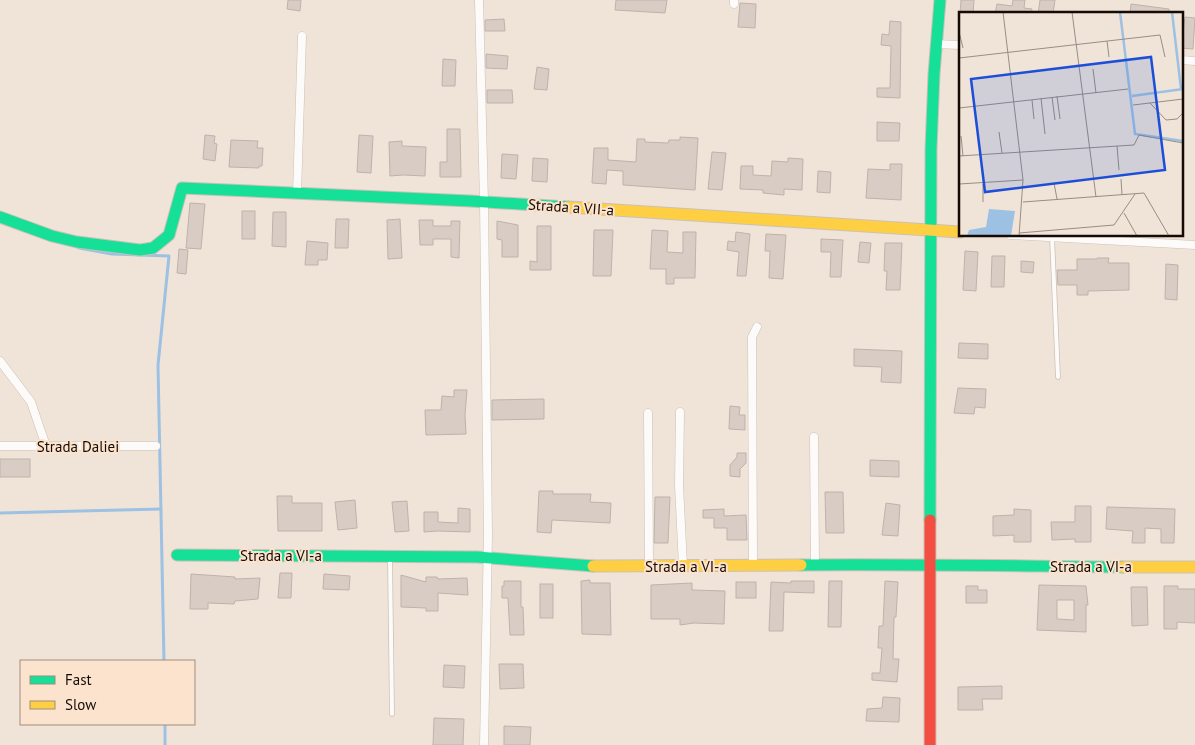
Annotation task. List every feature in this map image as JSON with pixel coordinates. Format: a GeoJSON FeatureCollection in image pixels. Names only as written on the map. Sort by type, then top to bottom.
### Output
{"type":"FeatureCollection","features":[{"type":"Feature","properties":{"kind":"street"},"geometry":{"type":"LineString","coordinates":[[479,0],[484,202],[488,557],[484,745]]}},
{"type":"Feature","properties":{"kind":"street"},"geometry":{"type":"LineString","coordinates":[[930,745],[930,231],[935,44],[940,0]]}},
{"type":"Feature","properties":{"kind":"street"},"geometry":{"type":"LineString","coordinates":[[297,193],[302,36]]}},
{"type":"Feature","properties":{"kind":"street"},"geometry":{"type":"LineString","coordinates":[[935,44],[959,45]]}},
{"type":"Feature","properties":{"kind":"street"},"geometry":{"type":"LineString","coordinates":[[1182,60],[1195,61]]}},
{"type":"Feature","properties":{"kind":"street","name":"Strada a VII-a"},"geometry":{"type":"LineString","coordinates":[[0,217],[52,236],[140,250],[152,248],[169,235],[182,188],[484,202],[959,232]]}},
{"type":"Feature","properties":{"kind":"street"},"geometry":{"type":"LineString","coordinates":[[1031,236],[1195,245]]}},
{"type":"Feature","properties":{"kind":"street"},"geometry":{"type":"LineString","coordinates":[[753,565],[752,337],[757,326]]}},
{"type":"Feature","properties":{"kind":"street"},"geometry":{"type":"LineString","coordinates":[[0,361],[31,402],[46,446]]}},
{"type":"Feature","properties":{"kind":"street"},"geometry":{"type":"LineString","coordinates":[[680,412],[679,485],[683,566]]}},
{"type":"Feature","properties":{"kind":"street"},"geometry":{"type":"LineString","coordinates":[[648,413],[650,566]]}},
{"type":"Feature","properties":{"kind":"street"},"geometry":{"type":"LineString","coordinates":[[814,437],[815,565]]}},
{"type":"Feature","properties":{"kind":"street","name":"Strada Daliei"},"geometry":{"type":"LineString","coordinates":[[0,446],[156,446]]}},
{"type":"Feature","properties":{"kind":"street","name":"Strada a VI-a"},"geometry":{"type":"LineString","coordinates":[[177,555],[488,557],[586,566],[929,564],[951,566],[1195,567]]}},
{"type":"Feature","properties":{"kind":"lane"},"geometry":{"type":"LineString","coordinates":[[1052,237],[1058,378]]}},
{"type":"Feature","properties":{"kind":"lane"},"geometry":{"type":"LineString","coordinates":[[390,556],[392,714]]}},
{"type":"Feature","properties":{"kind":"building"},"geometry":{"type":"Polygon","coordinates":[[[288,0],[301,0],[300,11],[287,9],[288,0]]]}},
{"type":"Feature","properties":{"kind":"building"},"geometry":{"type":"Polygon","coordinates":[[[616,0],[667,0],[665,13],[615,10],[616,0]]]}},
{"type":"Feature","properties":{"kind":"building"},"geometry":{"type":"Polygon","coordinates":[[[961,0],[974,0],[973,12],[960,12],[961,0]]]}},
{"type":"Feature","properties":{"kind":"building"},"geometry":{"type":"Polygon","coordinates":[[[1013,0],[1025,0],[1024,8],[1032,9],[1031,12],[995,12],[997,4],[1012,6],[1013,0]]]}},
{"type":"Feature","properties":{"kind":"building"},"geometry":{"type":"Polygon","coordinates":[[[1040,0],[1055,0],[1053,12],[1038,12],[1040,0]]]}},
{"type":"Feature","properties":{"kind":"building"},"geometry":{"type":"Polygon","coordinates":[[[740,3],[756,4],[755,28],[738,27],[740,3]]]}},
{"type":"Feature","properties":{"kind":"building"},"geometry":{"type":"Polygon","coordinates":[[[1131,4],[1169,9],[1169,12],[1130,12],[1131,4]]]}},
{"type":"Feature","properties":{"kind":"building"},"geometry":{"type":"Polygon","coordinates":[[[1185,17],[1195,18],[1193,49],[1182,48],[1185,17]]]}},
{"type":"Feature","properties":{"kind":"building"},"geometry":{"type":"Polygon","coordinates":[[[504,19],[505,31],[485,31],[485,20],[504,19]]]}},
{"type":"Feature","properties":{"kind":"building"},"geometry":{"type":"Polygon","coordinates":[[[890,21],[901,22],[900,98],[877,97],[877,88],[890,88],[891,46],[881,45],[882,34],[889,35],[890,21]]]}},
{"type":"Feature","properties":{"kind":"building"},"geometry":{"type":"Polygon","coordinates":[[[486,54],[508,56],[507,69],[486,68],[486,54]]]}},
{"type":"Feature","properties":{"kind":"building"},"geometry":{"type":"Polygon","coordinates":[[[443,59],[456,60],[455,86],[442,86],[443,59]]]}},
{"type":"Feature","properties":{"kind":"building"},"geometry":{"type":"Polygon","coordinates":[[[537,67],[549,69],[547,90],[534,89],[537,67]]]}},
{"type":"Feature","properties":{"kind":"building"},"geometry":{"type":"Polygon","coordinates":[[[487,90],[512,90],[513,103],[487,103],[487,90]]]}},
{"type":"Feature","properties":{"kind":"building"},"geometry":{"type":"Polygon","coordinates":[[[877,122],[900,123],[899,141],[877,141],[877,122]]]}},
{"type":"Feature","properties":{"kind":"building"},"geometry":{"type":"Polygon","coordinates":[[[447,129],[460,129],[461,177],[440,177],[440,162],[447,162],[447,129]]]}},
{"type":"Feature","properties":{"kind":"building"},"geometry":{"type":"Polygon","coordinates":[[[205,135],[215,136],[214,143],[217,144],[215,161],[203,159],[205,135]]]}},
{"type":"Feature","properties":{"kind":"building"},"geometry":{"type":"Polygon","coordinates":[[[359,135],[373,136],[371,173],[357,172],[359,135]]]}},
{"type":"Feature","properties":{"kind":"building"},"geometry":{"type":"Polygon","coordinates":[[[680,137],[698,138],[695,190],[623,185],[623,171],[607,170],[606,184],[592,183],[594,148],[608,148],[608,160],[636,162],[637,139],[645,139],[645,142],[668,143],[669,140],[680,140],[680,137]]]}},
{"type":"Feature","properties":{"kind":"building"},"geometry":{"type":"Polygon","coordinates":[[[231,140],[258,141],[257,148],[263,148],[262,166],[259,166],[259,168],[229,167],[231,140]]]}},
{"type":"Feature","properties":{"kind":"building"},"geometry":{"type":"Polygon","coordinates":[[[402,141],[402,146],[426,147],[425,176],[390,176],[389,142],[402,141]]]}},
{"type":"Feature","properties":{"kind":"building"},"geometry":{"type":"Polygon","coordinates":[[[712,152],[726,153],[722,190],[708,189],[712,152]]]}},
{"type":"Feature","properties":{"kind":"building"},"geometry":{"type":"Polygon","coordinates":[[[502,154],[518,155],[516,179],[501,178],[502,154]]]}},
{"type":"Feature","properties":{"kind":"building"},"geometry":{"type":"Polygon","coordinates":[[[533,158],[548,159],[547,182],[532,181],[533,158]]]}},
{"type":"Feature","properties":{"kind":"building"},"geometry":{"type":"Polygon","coordinates":[[[788,158],[803,159],[802,190],[784,189],[784,195],[763,193],[763,190],[740,189],[741,166],[753,166],[753,175],[771,176],[772,161],[788,162],[788,158]]]}},
{"type":"Feature","properties":{"kind":"building"},"geometry":{"type":"Polygon","coordinates":[[[890,164],[902,164],[901,200],[866,198],[868,169],[890,170],[890,164]]]}},
{"type":"Feature","properties":{"kind":"building"},"geometry":{"type":"Polygon","coordinates":[[[818,171],[831,172],[830,193],[817,192],[818,171]]]}},
{"type":"Feature","properties":{"kind":"building"},"geometry":{"type":"Polygon","coordinates":[[[190,203],[205,204],[201,249],[186,248],[190,203]]]}},
{"type":"Feature","properties":{"kind":"building"},"geometry":{"type":"Polygon","coordinates":[[[242,211],[255,211],[255,239],[242,239],[242,211]]]}},
{"type":"Feature","properties":{"kind":"building"},"geometry":{"type":"Polygon","coordinates":[[[273,212],[286,212],[286,247],[272,246],[273,212]]]}},
{"type":"Feature","properties":{"kind":"building"},"geometry":{"type":"Polygon","coordinates":[[[336,219],[349,219],[348,248],[335,248],[336,219]]]}},
{"type":"Feature","properties":{"kind":"building"},"geometry":{"type":"Polygon","coordinates":[[[400,219],[402,258],[388,259],[387,220],[400,219]]]}},
{"type":"Feature","properties":{"kind":"building"},"geometry":{"type":"Polygon","coordinates":[[[419,220],[433,220],[433,226],[451,226],[451,221],[460,221],[459,258],[451,257],[451,239],[433,239],[433,245],[420,245],[419,220]]]}},
{"type":"Feature","properties":{"kind":"building"},"geometry":{"type":"Polygon","coordinates":[[[497,221],[518,225],[518,257],[502,257],[502,240],[497,239],[497,221]]]}},
{"type":"Feature","properties":{"kind":"building"},"geometry":{"type":"Polygon","coordinates":[[[537,226],[551,226],[551,270],[530,270],[530,261],[537,262],[537,226]]]}},
{"type":"Feature","properties":{"kind":"building"},"geometry":{"type":"Polygon","coordinates":[[[594,230],[613,230],[611,276],[593,276],[594,230]]]}},
{"type":"Feature","properties":{"kind":"building"},"geometry":{"type":"Polygon","coordinates":[[[652,230],[668,231],[667,252],[683,253],[683,232],[696,232],[695,278],[674,278],[674,284],[666,284],[666,269],[650,269],[652,230]]]}},
{"type":"Feature","properties":{"kind":"building"},"geometry":{"type":"Polygon","coordinates":[[[736,232],[750,234],[746,276],[737,276],[739,252],[727,250],[728,241],[735,242],[736,232]]]}},
{"type":"Feature","properties":{"kind":"building"},"geometry":{"type":"Polygon","coordinates":[[[766,234],[786,235],[783,279],[769,278],[770,251],[765,251],[766,234]]]}},
{"type":"Feature","properties":{"kind":"building"},"geometry":{"type":"Polygon","coordinates":[[[821,239],[843,240],[841,277],[830,277],[831,252],[821,252],[821,239]]]}},
{"type":"Feature","properties":{"kind":"building"},"geometry":{"type":"Polygon","coordinates":[[[307,241],[328,243],[327,260],[318,260],[318,265],[305,265],[307,241]]]}},
{"type":"Feature","properties":{"kind":"building"},"geometry":{"type":"Polygon","coordinates":[[[860,242],[871,243],[869,263],[858,262],[860,242]]]}},
{"type":"Feature","properties":{"kind":"building"},"geometry":{"type":"Polygon","coordinates":[[[885,243],[902,243],[900,290],[886,290],[887,271],[884,271],[885,243]]]}},
{"type":"Feature","properties":{"kind":"building"},"geometry":{"type":"Polygon","coordinates":[[[179,249],[188,250],[186,274],[177,273],[179,249]]]}},
{"type":"Feature","properties":{"kind":"building"},"geometry":{"type":"Polygon","coordinates":[[[965,251],[978,252],[976,291],[963,290],[965,251]]]}},
{"type":"Feature","properties":{"kind":"building"},"geometry":{"type":"Polygon","coordinates":[[[992,256],[1005,256],[1004,287],[991,287],[992,256]]]}},
{"type":"Feature","properties":{"kind":"building"},"geometry":{"type":"Polygon","coordinates":[[[1109,258],[1108,263],[1129,263],[1129,290],[1088,291],[1088,295],[1077,295],[1077,285],[1058,285],[1057,270],[1077,270],[1077,259],[1109,258]]]}},
{"type":"Feature","properties":{"kind":"building"},"geometry":{"type":"Polygon","coordinates":[[[1021,261],[1034,262],[1033,273],[1021,272],[1021,261]]]}},
{"type":"Feature","properties":{"kind":"building"},"geometry":{"type":"Polygon","coordinates":[[[1166,264],[1178,265],[1177,300],[1165,299],[1166,264]]]}},
{"type":"Feature","properties":{"kind":"building"},"geometry":{"type":"Polygon","coordinates":[[[959,343],[988,344],[988,359],[958,358],[959,343]]]}},
{"type":"Feature","properties":{"kind":"building"},"geometry":{"type":"Polygon","coordinates":[[[854,349],[902,351],[901,383],[881,382],[882,367],[854,366],[854,349]]]}},
{"type":"Feature","properties":{"kind":"building"},"geometry":{"type":"Polygon","coordinates":[[[958,388],[986,389],[985,408],[975,407],[974,414],[954,413],[958,388]]]}},
{"type":"Feature","properties":{"kind":"building"},"geometry":{"type":"Polygon","coordinates":[[[454,390],[467,390],[466,434],[426,435],[425,410],[441,410],[442,396],[454,397],[454,390]]]}},
{"type":"Feature","properties":{"kind":"building"},"geometry":{"type":"Polygon","coordinates":[[[544,399],[544,419],[492,420],[492,400],[544,399]]]}},
{"type":"Feature","properties":{"kind":"building"},"geometry":{"type":"Polygon","coordinates":[[[730,406],[740,407],[739,415],[745,415],[745,430],[729,429],[730,406]]]}},
{"type":"Feature","properties":{"kind":"building"},"geometry":{"type":"Polygon","coordinates":[[[737,453],[746,453],[746,463],[740,469],[740,477],[730,476],[730,465],[737,457],[737,453]]]}},
{"type":"Feature","properties":{"kind":"building"},"geometry":{"type":"Polygon","coordinates":[[[0,459],[30,459],[30,477],[0,477],[0,459]]]}},
{"type":"Feature","properties":{"kind":"building"},"geometry":{"type":"Polygon","coordinates":[[[870,460],[899,461],[899,477],[870,476],[870,460]]]}},
{"type":"Feature","properties":{"kind":"building"},"geometry":{"type":"Polygon","coordinates":[[[539,491],[553,491],[553,494],[591,494],[590,502],[611,503],[610,523],[552,520],[551,533],[537,532],[539,491]]]}},
{"type":"Feature","properties":{"kind":"building"},"geometry":{"type":"Polygon","coordinates":[[[825,492],[843,492],[844,533],[826,533],[825,492]]]}},
{"type":"Feature","properties":{"kind":"building"},"geometry":{"type":"Polygon","coordinates":[[[277,496],[292,496],[292,503],[322,503],[322,531],[278,531],[277,496]]]}},
{"type":"Feature","properties":{"kind":"building"},"geometry":{"type":"Polygon","coordinates":[[[655,497],[670,497],[668,543],[654,543],[655,497]]]}},
{"type":"Feature","properties":{"kind":"building"},"geometry":{"type":"Polygon","coordinates":[[[355,500],[357,528],[338,530],[335,502],[355,500]]]}},
{"type":"Feature","properties":{"kind":"building"},"geometry":{"type":"Polygon","coordinates":[[[407,501],[409,531],[395,532],[392,502],[407,501]]]}},
{"type":"Feature","properties":{"kind":"building"},"geometry":{"type":"Polygon","coordinates":[[[886,503],[900,505],[898,536],[882,535],[886,503]]]}},
{"type":"Feature","properties":{"kind":"building"},"geometry":{"type":"Polygon","coordinates":[[[1075,506],[1091,506],[1091,542],[1075,542],[1075,539],[1052,540],[1051,522],[1075,522],[1075,506]]]}},
{"type":"Feature","properties":{"kind":"building"},"geometry":{"type":"Polygon","coordinates":[[[1107,507],[1175,509],[1174,543],[1161,543],[1161,529],[1145,528],[1145,543],[1132,543],[1133,531],[1106,529],[1107,507]]]}},
{"type":"Feature","properties":{"kind":"building"},"geometry":{"type":"Polygon","coordinates":[[[458,508],[470,509],[470,532],[424,532],[424,512],[438,512],[438,522],[458,523],[458,508]]]}},
{"type":"Feature","properties":{"kind":"building"},"geometry":{"type":"Polygon","coordinates":[[[724,509],[724,516],[746,515],[747,540],[727,540],[727,528],[714,528],[714,518],[703,518],[703,510],[724,509]]]}},
{"type":"Feature","properties":{"kind":"building"},"geometry":{"type":"Polygon","coordinates":[[[1014,509],[1031,510],[1031,542],[1014,542],[1014,535],[993,536],[993,516],[1014,515],[1014,509]]]}},
{"type":"Feature","properties":{"kind":"building"},"geometry":{"type":"Polygon","coordinates":[[[280,573],[292,573],[291,598],[278,598],[280,573]]]}},
{"type":"Feature","properties":{"kind":"building"},"geometry":{"type":"Polygon","coordinates":[[[191,574],[235,577],[235,579],[260,578],[258,599],[235,601],[234,604],[208,603],[208,609],[190,609],[191,574]]]}},
{"type":"Feature","properties":{"kind":"building"},"geometry":{"type":"Polygon","coordinates":[[[324,574],[350,576],[349,590],[323,589],[324,574]]]}},
{"type":"Feature","properties":{"kind":"building"},"geometry":{"type":"Polygon","coordinates":[[[401,575],[426,582],[426,577],[437,577],[438,579],[467,578],[468,595],[438,593],[438,611],[426,611],[426,608],[401,607],[401,575]]]}},
{"type":"Feature","properties":{"kind":"building"},"geometry":{"type":"Polygon","coordinates":[[[590,580],[590,583],[610,583],[611,635],[582,634],[581,581],[590,580]]]}},
{"type":"Feature","properties":{"kind":"building"},"geometry":{"type":"Polygon","coordinates":[[[504,581],[521,581],[524,635],[510,635],[508,598],[502,598],[504,581]]]}},
{"type":"Feature","properties":{"kind":"building"},"geometry":{"type":"Polygon","coordinates":[[[791,581],[814,581],[814,593],[784,592],[783,631],[769,631],[771,582],[791,583],[791,581]]]}},
{"type":"Feature","properties":{"kind":"building"},"geometry":{"type":"Polygon","coordinates":[[[829,581],[842,581],[841,627],[828,627],[829,581]]]}},
{"type":"Feature","properties":{"kind":"building"},"geometry":{"type":"Polygon","coordinates":[[[885,581],[898,582],[896,617],[894,617],[893,659],[899,659],[897,682],[872,680],[872,673],[880,673],[882,648],[878,648],[879,626],[883,626],[885,581]]]}},
{"type":"Feature","properties":{"kind":"building"},"geometry":{"type":"Polygon","coordinates":[[[736,582],[756,582],[756,598],[736,598],[736,582]]]}},
{"type":"Feature","properties":{"kind":"building"},"geometry":{"type":"Polygon","coordinates":[[[692,583],[692,590],[725,591],[724,624],[694,623],[680,625],[680,619],[651,619],[651,585],[692,583]]]}},
{"type":"Feature","properties":{"kind":"building"},"geometry":{"type":"Polygon","coordinates":[[[540,584],[553,584],[553,618],[540,618],[540,584]]]}},
{"type":"Feature","properties":{"kind":"building"},"geometry":{"type":"Polygon","coordinates":[[[1039,585],[1086,586],[1088,605],[1086,605],[1086,632],[1037,630],[1039,585]],[[1057,600],[1057,619],[1074,620],[1074,600],[1057,600]]]}},
{"type":"Feature","properties":{"kind":"building"},"geometry":{"type":"Polygon","coordinates":[[[966,586],[978,586],[978,590],[987,590],[987,603],[966,603],[966,586]]]}},
{"type":"Feature","properties":{"kind":"building"},"geometry":{"type":"Polygon","coordinates":[[[1164,586],[1178,586],[1178,589],[1195,589],[1195,623],[1177,622],[1177,629],[1164,629],[1164,586]]]}},
{"type":"Feature","properties":{"kind":"building"},"geometry":{"type":"Polygon","coordinates":[[[1131,587],[1147,587],[1148,625],[1132,626],[1131,587]]]}},
{"type":"Feature","properties":{"kind":"building"},"geometry":{"type":"Polygon","coordinates":[[[499,664],[523,664],[524,688],[500,689],[499,664]]]}},
{"type":"Feature","properties":{"kind":"building"},"geometry":{"type":"Polygon","coordinates":[[[444,665],[465,666],[464,688],[443,687],[444,665]]]}},
{"type":"Feature","properties":{"kind":"building"},"geometry":{"type":"Polygon","coordinates":[[[1002,686],[1002,699],[982,699],[983,710],[958,710],[958,687],[1002,686]]]}},
{"type":"Feature","properties":{"kind":"building"},"geometry":{"type":"Polygon","coordinates":[[[883,697],[900,698],[899,722],[866,721],[867,709],[882,708],[883,697]]]}},
{"type":"Feature","properties":{"kind":"building"},"geometry":{"type":"Polygon","coordinates":[[[434,718],[464,719],[463,745],[433,745],[434,718]]]}},
{"type":"Feature","properties":{"kind":"building"},"geometry":{"type":"Polygon","coordinates":[[[504,726],[531,727],[530,745],[504,745],[504,726]]]}},
{"type":"Feature","properties":{"kind":"waterway"},"geometry":{"type":"LineString","coordinates":[[79,248],[112,254],[169,256],[158,365],[164,660]]}},
{"type":"Feature","properties":{"kind":"waterway"},"geometry":{"type":"LineString","coordinates":[[0,513],[161,509]]}},
{"type":"Feature","properties":{"kind":"waterway"},"geometry":{"type":"LineString","coordinates":[[165,725],[165,745]]}},
{"type":"Feature","properties":{"kind":"traffic: fast"},"geometry":{"type":"LineString","coordinates":[[930,520],[931,149],[934,74],[940,0]]}},
{"type":"Feature","properties":{"kind":"traffic: fast"},"geometry":{"type":"LineString","coordinates":[[0,217],[52,236],[77,242],[140,250],[153,248],[169,235],[182,188],[568,207]]}},
{"type":"Feature","properties":{"kind":"traffic: fast"},"geometry":{"type":"LineString","coordinates":[[177,555],[477,557],[593,566]]}},
{"type":"Feature","properties":{"kind":"traffic: fast"},"geometry":{"type":"LineString","coordinates":[[801,565],[1122,567]]}},
{"type":"Feature","properties":{"kind":"traffic: slow"},"geometry":{"type":"LineString","coordinates":[[568,207],[959,232]]}},
{"type":"Feature","properties":{"kind":"traffic: slow"},"geometry":{"type":"LineString","coordinates":[[593,566],[801,565]]}},
{"type":"Feature","properties":{"kind":"traffic: slow"},"geometry":{"type":"LineString","coordinates":[[1122,567],[1195,567]]}},
{"type":"Feature","properties":{"kind":"traffic: jam"},"geometry":{"type":"LineString","coordinates":[[930,520],[930,745]]}}]}
